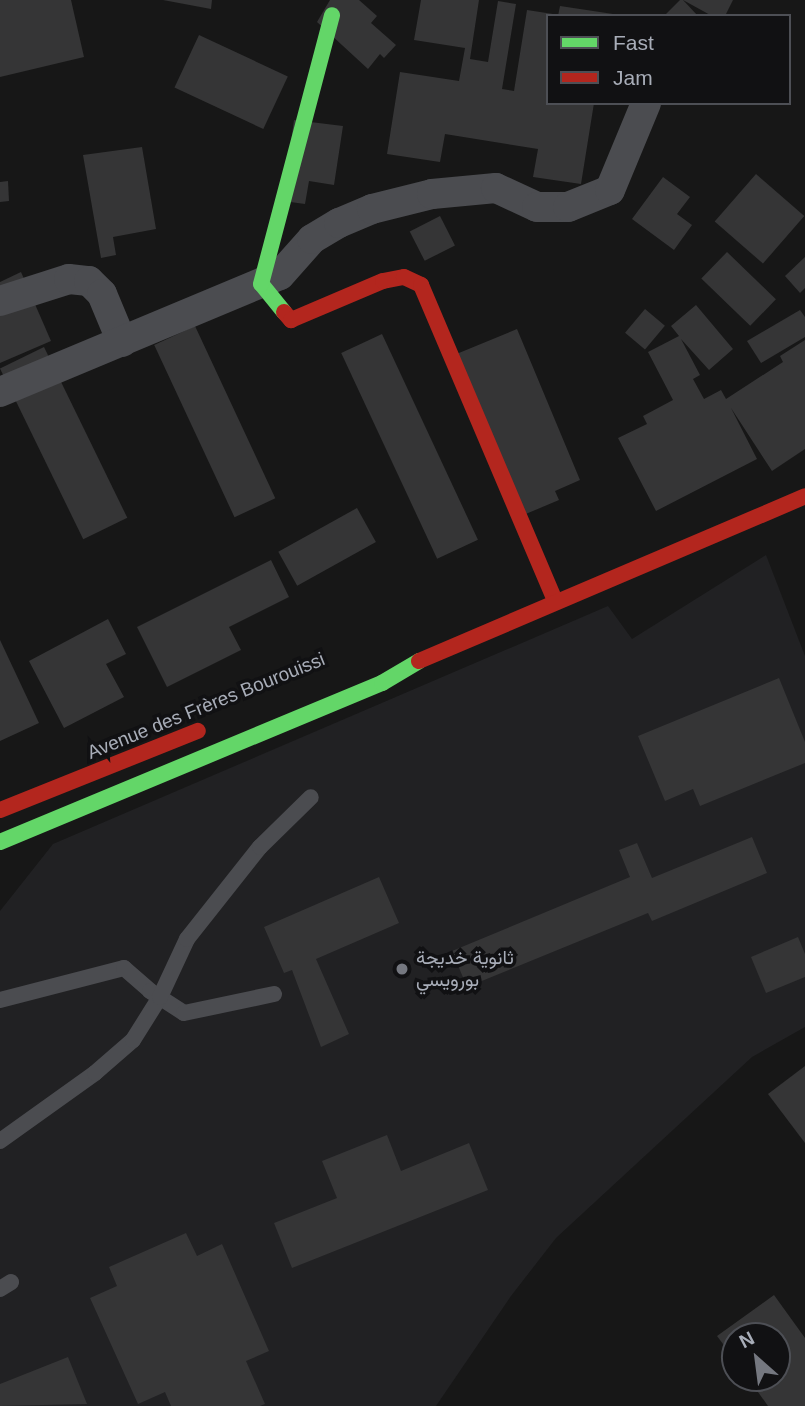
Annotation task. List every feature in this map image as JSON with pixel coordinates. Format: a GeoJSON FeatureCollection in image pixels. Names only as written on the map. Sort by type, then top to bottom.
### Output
{"type":"FeatureCollection","features":[{"type":"Feature","properties":{"kind":"main road"},"geometry":{"type":"LineString","coordinates":[[332,15],[261,284],[291,320],[383,281],[404,278],[421,285],[555,601]]}},
{"type":"Feature","properties":{"kind":"main road"},"geometry":{"type":"LineString","coordinates":[[0,842],[382,683],[431,654],[805,496]]}},
{"type":"Feature","properties":{"kind":"main road"},"geometry":{"type":"LineString","coordinates":[[395,657],[431,654]]}},
{"type":"Feature","properties":{"kind":"main road","name":"Avenue des Frères Bourouissi"},"geometry":{"type":"LineString","coordinates":[[0,810],[217,724]]}},
{"type":"Feature","properties":{"kind":"street"},"geometry":{"type":"LineString","coordinates":[[0,392],[280,275],[312,239],[339,223],[372,209],[432,194],[496,188],[537,207],[568,207],[610,190],[645,105]]}},
{"type":"Feature","properties":{"kind":"street"},"geometry":{"type":"LineString","coordinates":[[0,301],[69,279],[89,281],[102,295],[122,342]]}},
{"type":"Feature","properties":{"kind":"lane"},"geometry":{"type":"LineString","coordinates":[[0,1141],[85,1081],[133,1040],[160,997],[187,939],[260,847],[311,797]]}},
{"type":"Feature","properties":{"kind":"lane"},"geometry":{"type":"LineString","coordinates":[[0,1000],[124,968],[184,1013],[274,995]]}},
{"type":"Feature","properties":{"kind":"shaded area","name":"ثانوية خديجة بورويسي"},"geometry":{"type":"Polygon","coordinates":[[[766,555],[805,656],[805,1027],[752,1057],[556,1238],[511,1296],[436,1406],[0,1406],[0,911],[53,844],[608,606],[632,639],[766,555]]]}},
{"type":"Feature","properties":{"kind":"building"},"geometry":{"type":"Polygon","coordinates":[[[0,0],[71,0],[84,57],[0,77],[0,0]]]}},
{"type":"Feature","properties":{"kind":"building"},"geometry":{"type":"Polygon","coordinates":[[[163,0],[212,0],[211,9],[163,0]]]}},
{"type":"Feature","properties":{"kind":"building"},"geometry":{"type":"Polygon","coordinates":[[[330,0],[359,0],[377,16],[371,23],[396,45],[384,58],[380,54],[368,69],[317,22],[330,0]]]}},
{"type":"Feature","properties":{"kind":"building"},"geometry":{"type":"Polygon","coordinates":[[[421,0],[479,0],[470,59],[488,62],[498,1],[516,4],[502,89],[514,91],[527,10],[553,14],[546,14],[546,105],[594,105],[581,184],[533,177],[538,149],[445,134],[440,162],[387,154],[400,72],[459,81],[465,48],[414,40],[421,0]]]}},
{"type":"Feature","properties":{"kind":"building"},"geometry":{"type":"Polygon","coordinates":[[[683,0],[696,14],[666,14],[683,0]]]}},
{"type":"Feature","properties":{"kind":"building"},"geometry":{"type":"Polygon","coordinates":[[[683,0],[733,0],[726,14],[708,14],[683,0]]]}},
{"type":"Feature","properties":{"kind":"building"},"geometry":{"type":"Polygon","coordinates":[[[560,6],[613,14],[558,14],[560,6]]]}},
{"type":"Feature","properties":{"kind":"building"},"geometry":{"type":"Polygon","coordinates":[[[199,35],[288,76],[263,129],[174,88],[199,35]]]}},
{"type":"Feature","properties":{"kind":"building"},"geometry":{"type":"Polygon","coordinates":[[[294,120],[343,126],[334,185],[309,181],[305,204],[283,201],[294,120]]]}},
{"type":"Feature","properties":{"kind":"building"},"geometry":{"type":"Polygon","coordinates":[[[142,147],[156,229],[113,237],[116,255],[101,258],[83,155],[142,147]]]}},
{"type":"Feature","properties":{"kind":"building"},"geometry":{"type":"Polygon","coordinates":[[[756,174],[804,216],[763,264],[715,222],[756,174]]]}},
{"type":"Feature","properties":{"kind":"building"},"geometry":{"type":"Polygon","coordinates":[[[663,177],[690,197],[677,214],[692,225],[674,250],[632,219],[663,177]]]}},
{"type":"Feature","properties":{"kind":"building"},"geometry":{"type":"Polygon","coordinates":[[[8,181],[9,201],[0,202],[0,182],[8,181]]]}},
{"type":"Feature","properties":{"kind":"building"},"geometry":{"type":"Polygon","coordinates":[[[440,216],[455,245],[425,261],[410,231],[440,216]]]}},
{"type":"Feature","properties":{"kind":"building"},"geometry":{"type":"Polygon","coordinates":[[[727,252],[776,299],[750,326],[701,279],[727,252]]]}},
{"type":"Feature","properties":{"kind":"building"},"geometry":{"type":"Polygon","coordinates":[[[805,257],[805,288],[800,293],[785,276],[805,257]]]}},
{"type":"Feature","properties":{"kind":"building"},"geometry":{"type":"Polygon","coordinates":[[[21,272],[51,341],[0,363],[0,282],[21,272]]]}},
{"type":"Feature","properties":{"kind":"building"},"geometry":{"type":"Polygon","coordinates":[[[696,305],[733,349],[709,370],[681,339],[700,375],[693,379],[704,399],[721,390],[726,399],[783,362],[780,356],[805,340],[805,449],[772,471],[731,408],[757,459],[656,511],[618,438],[647,424],[643,416],[673,400],[648,352],[679,336],[671,326],[696,305]]]}},
{"type":"Feature","properties":{"kind":"building"},"geometry":{"type":"Polygon","coordinates":[[[645,309],[665,326],[645,349],[625,333],[645,309]]]}},
{"type":"Feature","properties":{"kind":"building"},"geometry":{"type":"Polygon","coordinates":[[[800,310],[805,317],[805,337],[761,363],[747,341],[800,310]]]}},
{"type":"Feature","properties":{"kind":"building"},"geometry":{"type":"Polygon","coordinates":[[[195,326],[275,498],[235,517],[154,345],[195,326]]]}},
{"type":"Feature","properties":{"kind":"building"},"geometry":{"type":"Polygon","coordinates":[[[517,329],[580,480],[555,491],[559,500],[521,516],[454,355],[517,329]]]}},
{"type":"Feature","properties":{"kind":"building"},"geometry":{"type":"Polygon","coordinates":[[[382,334],[478,540],[437,559],[341,353],[382,334]]]}},
{"type":"Feature","properties":{"kind":"building"},"geometry":{"type":"Polygon","coordinates":[[[44,347],[127,518],[83,539],[0,369],[44,347]]]}},
{"type":"Feature","properties":{"kind":"building"},"geometry":{"type":"Polygon","coordinates":[[[357,508],[376,542],[297,586],[278,552],[357,508]]]}},
{"type":"Feature","properties":{"kind":"building"},"geometry":{"type":"Polygon","coordinates":[[[271,560],[289,597],[229,627],[241,650],[167,687],[137,627],[271,560]]]}},
{"type":"Feature","properties":{"kind":"building"},"geometry":{"type":"Polygon","coordinates":[[[108,619],[126,654],[106,664],[124,697],[64,728],[29,661],[108,619]]]}},
{"type":"Feature","properties":{"kind":"building"},"geometry":{"type":"Polygon","coordinates":[[[0,640],[39,723],[0,741],[0,640]]]}},
{"type":"Feature","properties":{"kind":"building"},"geometry":{"type":"Polygon","coordinates":[[[779,678],[805,742],[805,763],[700,806],[693,789],[665,801],[638,736],[779,678]]]}},
{"type":"Feature","properties":{"kind":"building"},"geometry":{"type":"Polygon","coordinates":[[[752,837],[767,873],[652,921],[648,913],[467,987],[452,951],[630,877],[619,850],[637,843],[652,878],[752,837]]]}},
{"type":"Feature","properties":{"kind":"building"},"geometry":{"type":"Polygon","coordinates":[[[379,877],[399,923],[316,959],[349,1034],[321,1047],[292,970],[284,973],[264,927],[379,877]]]}},
{"type":"Feature","properties":{"kind":"building"},"geometry":{"type":"Polygon","coordinates":[[[798,937],[805,954],[805,977],[766,993],[751,957],[798,937]]]}},
{"type":"Feature","properties":{"kind":"building"},"geometry":{"type":"Polygon","coordinates":[[[805,1066],[805,1143],[768,1094],[805,1066]]]}},
{"type":"Feature","properties":{"kind":"building"},"geometry":{"type":"Polygon","coordinates":[[[387,1135],[401,1171],[469,1143],[488,1190],[292,1268],[274,1223],[337,1198],[322,1161],[387,1135]]]}},
{"type":"Feature","properties":{"kind":"building"},"geometry":{"type":"Polygon","coordinates":[[[186,1233],[197,1256],[222,1244],[269,1351],[246,1361],[265,1404],[171,1406],[165,1392],[138,1404],[90,1298],[117,1286],[109,1267],[186,1233]]]}},
{"type":"Feature","properties":{"kind":"building"},"geometry":{"type":"Polygon","coordinates":[[[774,1295],[805,1338],[805,1406],[768,1406],[758,1392],[791,1392],[791,1322],[736,1322],[774,1295]]]}},
{"type":"Feature","properties":{"kind":"building"},"geometry":{"type":"Polygon","coordinates":[[[68,1357],[87,1404],[0,1406],[0,1384],[68,1357]]]}},
{"type":"Feature","properties":{"kind":"traffic: fast"},"geometry":{"type":"LineString","coordinates":[[284,312],[261,284],[332,15]]}},
{"type":"Feature","properties":{"kind":"traffic: fast"},"geometry":{"type":"LineString","coordinates":[[0,842],[382,683],[419,661]]}},
{"type":"Feature","properties":{"kind":"traffic: jam"},"geometry":{"type":"LineString","coordinates":[[284,312],[291,320],[383,281],[404,277],[421,285],[555,601]]}},
{"type":"Feature","properties":{"kind":"traffic: jam"},"geometry":{"type":"LineString","coordinates":[[419,661],[805,496]]}},
{"type":"Feature","properties":{"kind":"traffic: jam"},"geometry":{"type":"LineString","coordinates":[[0,810],[198,731]]}},
{"type":"Feature","properties":{"kind":"place","name":"ثانوية خديجة بورويسي"},"geometry":{"type":"Point","coordinates":[402,969]}}]}
